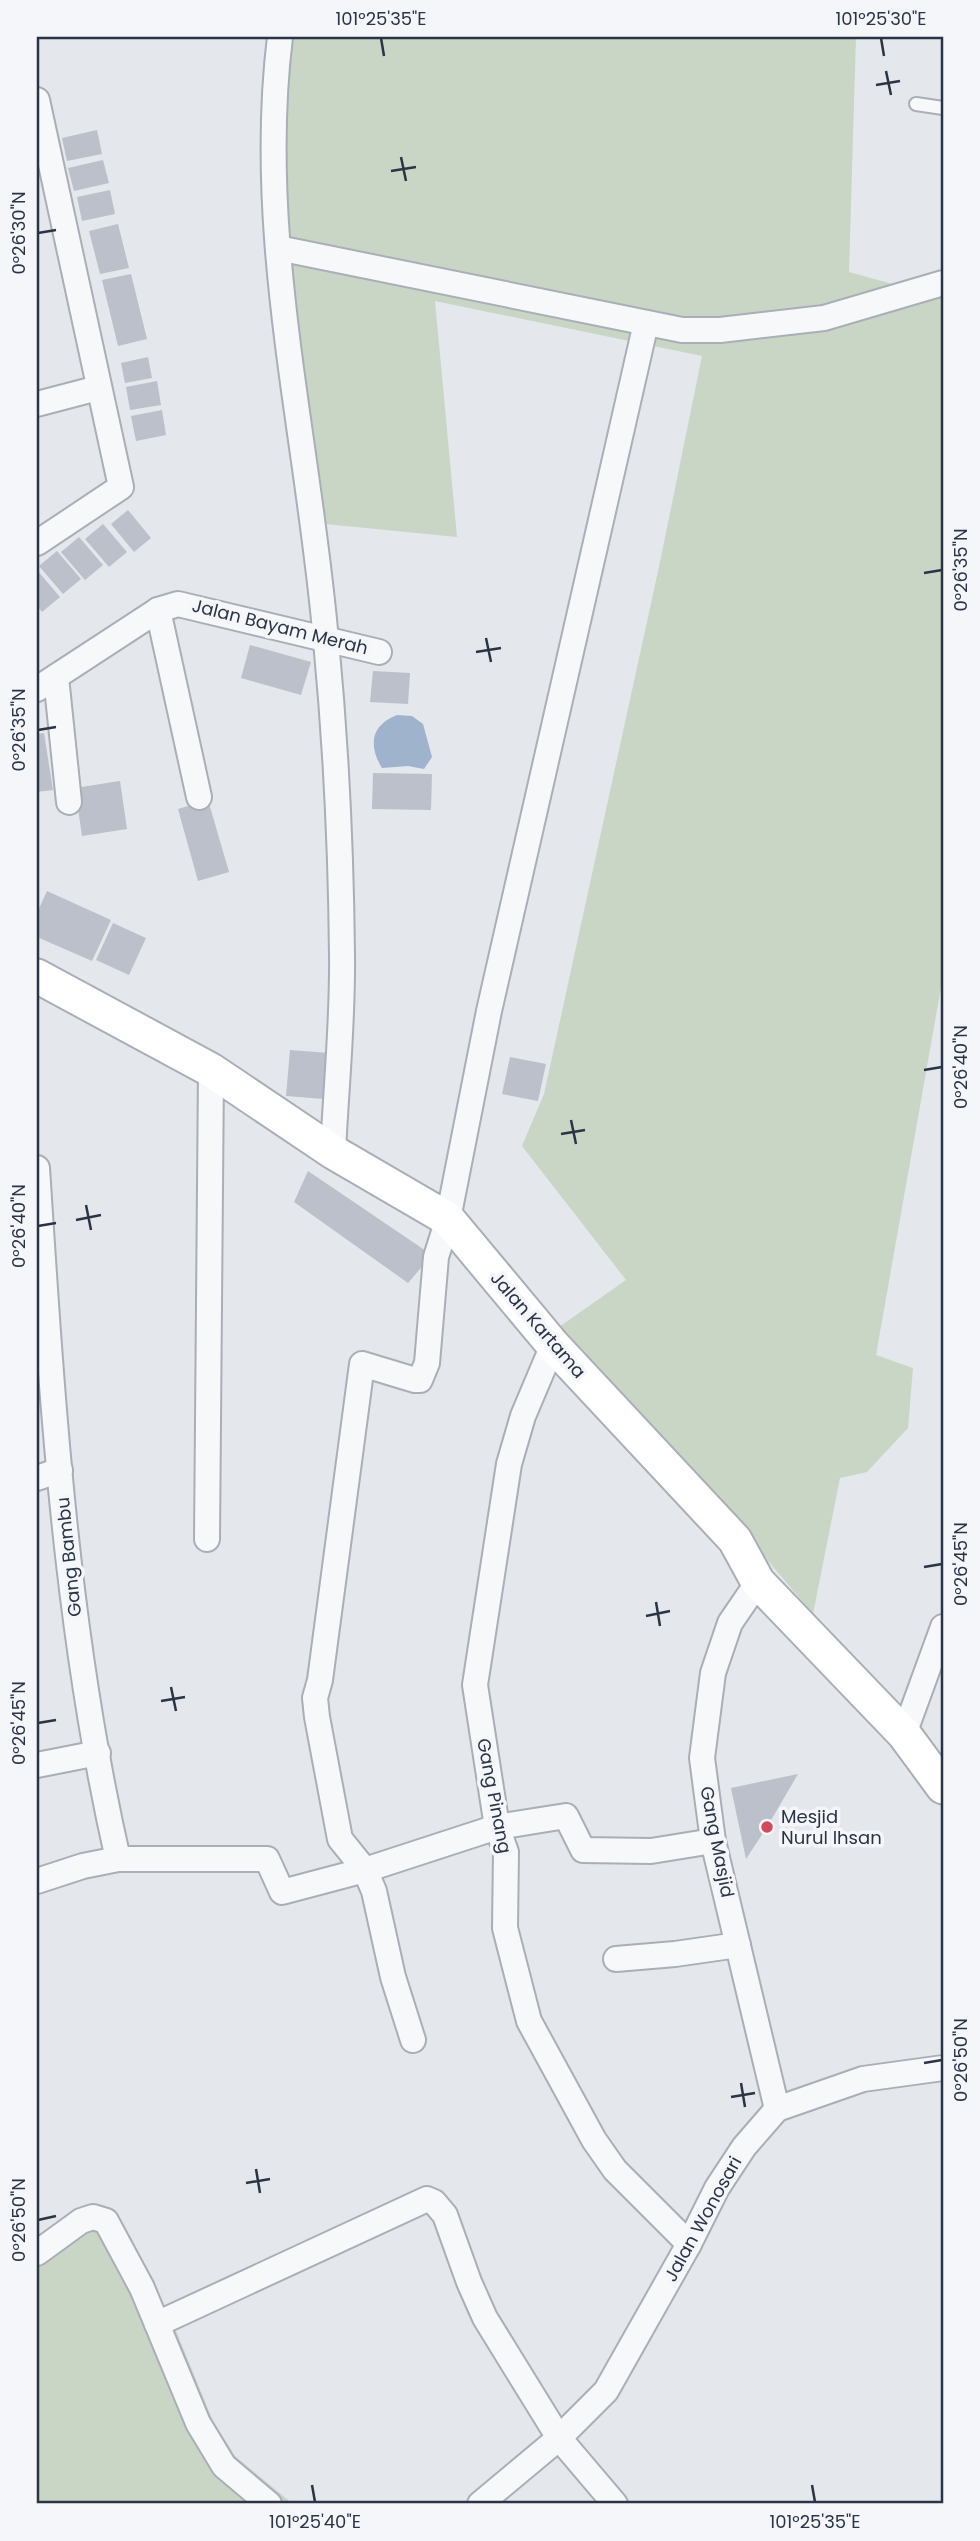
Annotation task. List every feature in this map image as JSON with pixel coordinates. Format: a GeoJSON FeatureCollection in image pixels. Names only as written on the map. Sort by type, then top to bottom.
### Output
{"type":"FeatureCollection","features":[{"type":"Feature","properties":{"kind":"main road","name":"Jalan Kartama"},"geometry":{"type":"LineString","coordinates":[[37,976],[211,1070],[333,1152],[448,1219],[553,1345],[735,1540],[758,1582],[904,1734],[943,1787]]}},
{"type":"Feature","properties":{"kind":"street"},"geometry":{"type":"LineString","coordinates":[[280,37],[276,69],[274,158],[278,248],[326,640],[340,866],[342,958],[333,1152]]}},
{"type":"Feature","properties":{"kind":"street"},"geometry":{"type":"LineString","coordinates":[[37,100],[121,488],[37,543]]}},
{"type":"Feature","properties":{"kind":"street"},"geometry":{"type":"LineString","coordinates":[[278,248],[682,330],[720,330],[824,318],[943,283]]}},
{"type":"Feature","properties":{"kind":"street"},"geometry":{"type":"LineString","coordinates":[[413,2040],[393,1977],[374,1891],[365,1870],[340,1839],[315,1698],[320,1680],[362,1364],[420,1380],[427,1363],[436,1257],[448,1219],[492,998],[646,323]]}},
{"type":"Feature","properties":{"kind":"street"},"geometry":{"type":"LineString","coordinates":[[37,404],[98,388]]}},
{"type":"Feature","properties":{"kind":"street","name":"Jalan Bayam Merah"},"geometry":{"type":"LineString","coordinates":[[46,683],[158,610],[178,604],[379,652]]}},
{"type":"Feature","properties":{"kind":"street"},"geometry":{"type":"LineString","coordinates":[[158,610],[198,797]]}},
{"type":"Feature","properties":{"kind":"street"},"geometry":{"type":"LineString","coordinates":[[46,683],[68,802]]}},
{"type":"Feature","properties":{"kind":"street"},"geometry":{"type":"LineString","coordinates":[[207,1539],[211,1070]]}},
{"type":"Feature","properties":{"kind":"street","name":"Gang Bambu"},"geometry":{"type":"LineString","coordinates":[[37,1168],[43,1356],[60,1470],[76,1634],[118,1859]]}},
{"type":"Feature","properties":{"kind":"street","name":"Gang Pinang"},"geometry":{"type":"LineString","coordinates":[[553,1345],[523,1416],[509,1464],[475,1685],[496,1827],[508,1865],[505,1928],[529,2021],[594,2140],[615,2170],[689,2244]]}},
{"type":"Feature","properties":{"kind":"street"},"geometry":{"type":"LineString","coordinates":[[37,1478],[60,1470]]}},
{"type":"Feature","properties":{"kind":"street","name":"Gang Masjid"},"geometry":{"type":"LineString","coordinates":[[758,1582],[730,1623],[713,1673],[702,1758],[713,1841],[777,2109]]}},
{"type":"Feature","properties":{"kind":"street"},"geometry":{"type":"LineString","coordinates":[[904,1734],[943,1627]]}},
{"type":"Feature","properties":{"kind":"street"},"geometry":{"type":"LineString","coordinates":[[37,1765],[98,1753]]}},
{"type":"Feature","properties":{"kind":"street"},"geometry":{"type":"LineString","coordinates":[[37,1881],[83,1866],[118,1859],[267,1859],[282,1892],[365,1870],[496,1827],[566,1816],[583,1850],[651,1851],[713,1841]]}},
{"type":"Feature","properties":{"kind":"street"},"geometry":{"type":"LineString","coordinates":[[616,1959],[738,1945]]}},
{"type":"Feature","properties":{"kind":"street","name":"Jalan Wonosari"},"geometry":{"type":"LineString","coordinates":[[480,2504],[559,2438],[606,2391],[689,2244],[717,2188],[763,2122],[777,2109],[830,2088],[863,2079],[943,2068]]}},
{"type":"Feature","properties":{"kind":"street"},"geometry":{"type":"LineString","coordinates":[[157,2324],[427,2199],[434,2202],[445,2215],[485,2318],[559,2438],[615,2504]]}},
{"type":"Feature","properties":{"kind":"street"},"geometry":{"type":"LineString","coordinates":[[37,2253],[81,2221],[93,2217],[106,2221],[142,2288],[198,2423],[224,2466],[269,2504]]}},
{"type":"Feature","properties":{"kind":"lane"},"geometry":{"type":"LineString","coordinates":[[916,104],[943,108]]}},
{"type":"Feature","properties":{"kind":"green space"},"geometry":{"type":"Polygon","coordinates":[[[289,37],[856,37],[849,272],[943,298],[943,976],[876,1355],[913,1368],[908,1428],[867,1472],[840,1478],[813,1614],[665,1439],[559,1327],[626,1280],[522,1146],[544,1094],[702,356],[435,301],[457,537],[315,523],[288,271],[286,66],[289,37]]]}},
{"type":"Feature","properties":{"kind":"green space"},"geometry":{"type":"Polygon","coordinates":[[[109,2218],[172,2321],[213,2421],[235,2456],[293,2504],[37,2504],[37,2248],[109,2218]]]}},
{"type":"Feature","properties":{"kind":"water"},"geometry":{"type":"Polygon","coordinates":[[[397,715],[412,716],[423,724],[432,757],[424,769],[408,766],[382,768],[378,760],[374,737],[382,724],[397,715]]]}},
{"type":"Feature","properties":{"kind":"building"},"geometry":{"type":"Polygon","coordinates":[[[97,130],[102,154],[67,161],[62,138],[97,130]]]}},
{"type":"Feature","properties":{"kind":"building"},"geometry":{"type":"Polygon","coordinates":[[[103,160],[109,183],[74,191],[68,168],[103,160]]]}},
{"type":"Feature","properties":{"kind":"building"},"geometry":{"type":"Polygon","coordinates":[[[110,190],[115,214],[82,221],[77,197],[110,190]]]}},
{"type":"Feature","properties":{"kind":"building"},"geometry":{"type":"Polygon","coordinates":[[[118,224],[129,268],[100,274],[89,231],[118,224]]]}},
{"type":"Feature","properties":{"kind":"building"},"geometry":{"type":"Polygon","coordinates":[[[131,274],[147,339],[118,346],[102,280],[131,274]]]}},
{"type":"Feature","properties":{"kind":"building"},"geometry":{"type":"Polygon","coordinates":[[[148,357],[152,378],[125,383],[121,363],[148,357]]]}},
{"type":"Feature","properties":{"kind":"building"},"geometry":{"type":"Polygon","coordinates":[[[157,381],[161,405],[130,410],[126,387],[157,381]]]}},
{"type":"Feature","properties":{"kind":"building"},"geometry":{"type":"Polygon","coordinates":[[[162,410],[166,435],[136,441],[131,416],[162,410]]]}},
{"type":"Feature","properties":{"kind":"building"},"geometry":{"type":"Polygon","coordinates":[[[128,510],[151,538],[134,552],[111,524],[128,510]]]}},
{"type":"Feature","properties":{"kind":"building"},"geometry":{"type":"Polygon","coordinates":[[[103,524],[127,552],[109,567],[85,539],[103,524]]]}},
{"type":"Feature","properties":{"kind":"building"},"geometry":{"type":"Polygon","coordinates":[[[79,537],[103,565],[85,580],[61,552],[79,537]]]}},
{"type":"Feature","properties":{"kind":"building"},"geometry":{"type":"Polygon","coordinates":[[[57,551],[81,579],[63,594],[39,566],[57,551]]]}},
{"type":"Feature","properties":{"kind":"building"},"geometry":{"type":"Polygon","coordinates":[[[37,570],[60,597],[42,612],[37,606],[37,570]]]}},
{"type":"Feature","properties":{"kind":"building"},"geometry":{"type":"Polygon","coordinates":[[[250,645],[311,662],[301,695],[241,678],[250,645]]]}},
{"type":"Feature","properties":{"kind":"building"},"geometry":{"type":"Polygon","coordinates":[[[373,671],[410,673],[408,704],[370,702],[373,671]]]}},
{"type":"Feature","properties":{"kind":"building"},"geometry":{"type":"Polygon","coordinates":[[[44,733],[53,790],[37,792],[37,734],[44,733]]]}},
{"type":"Feature","properties":{"kind":"building"},"geometry":{"type":"Polygon","coordinates":[[[373,773],[432,774],[431,810],[372,809],[373,773]]]}},
{"type":"Feature","properties":{"kind":"building"},"geometry":{"type":"Polygon","coordinates":[[[120,781],[127,829],[82,836],[75,788],[120,781]]]}},
{"type":"Feature","properties":{"kind":"building"},"geometry":{"type":"Polygon","coordinates":[[[208,800],[229,872],[198,881],[178,809],[208,800]]]}},
{"type":"Feature","properties":{"kind":"building"},"geometry":{"type":"Polygon","coordinates":[[[47,891],[111,920],[92,961],[37,937],[37,913],[47,891]]]}},
{"type":"Feature","properties":{"kind":"building"},"geometry":{"type":"Polygon","coordinates":[[[113,923],[146,938],[129,975],[96,960],[113,923]]]}},
{"type":"Feature","properties":{"kind":"building"},"geometry":{"type":"Polygon","coordinates":[[[290,1050],[329,1053],[324,1099],[286,1096],[290,1050]]]}},
{"type":"Feature","properties":{"kind":"building"},"geometry":{"type":"Polygon","coordinates":[[[510,1057],[546,1064],[538,1101],[502,1094],[510,1057]]]}},
{"type":"Feature","properties":{"kind":"building"},"geometry":{"type":"Polygon","coordinates":[[[308,1171],[432,1255],[408,1283],[294,1202],[308,1171]]]}},
{"type":"Feature","properties":{"kind":"building"},"geometry":{"type":"Polygon","coordinates":[[[798,1774],[767,1827],[746,1859],[731,1788],[798,1774]]]}},
{"type":"Feature","properties":{"kind":"place","name":"Mesjid Nurul Ihsan"},"geometry":{"type":"Point","coordinates":[767,1827]}}]}
